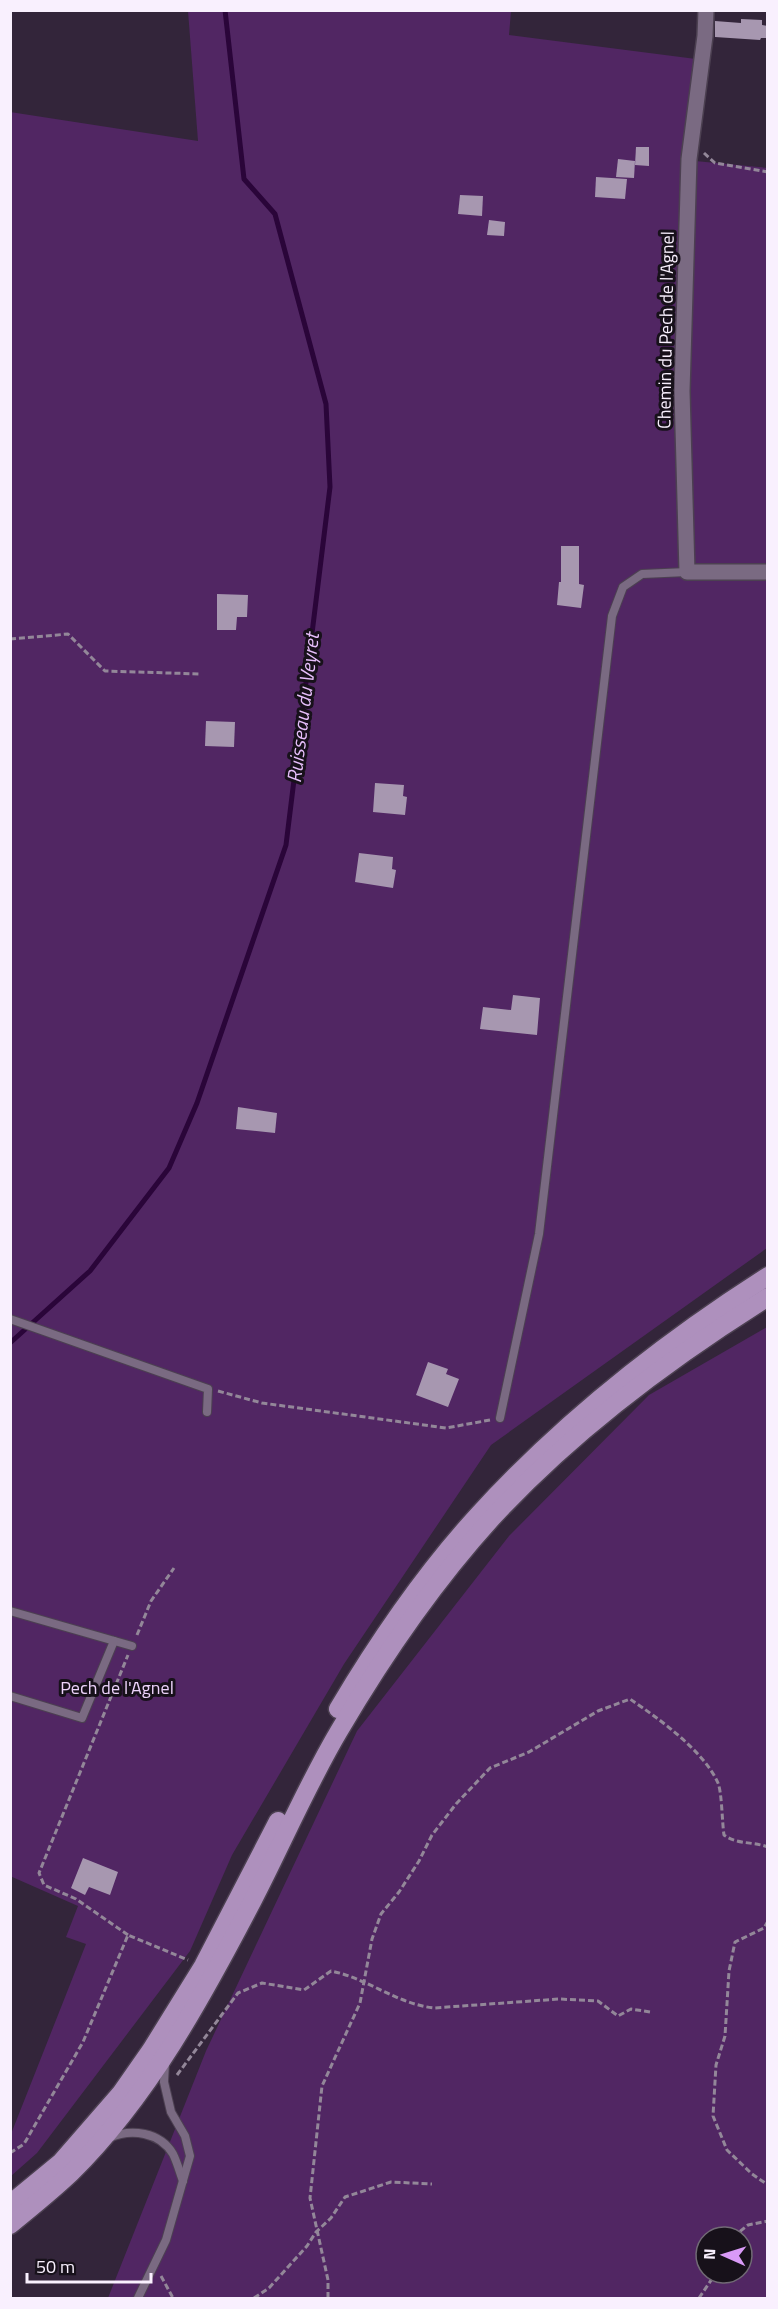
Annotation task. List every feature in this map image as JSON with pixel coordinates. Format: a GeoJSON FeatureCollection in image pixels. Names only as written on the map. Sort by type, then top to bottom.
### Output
{"type":"FeatureCollection","features":[{"type":"Feature","properties":{"kind":"main road"},"geometry":{"type":"LineString","coordinates":[[10,2205],[61,2162],[121,2093],[151,2050],[203,1966],[335,1714],[365,1663],[401,1610],[445,1553],[509,1482],[577,1419],[653,1356],[768,1276]]}},
{"type":"Feature","properties":{"kind":"main road"},"geometry":{"type":"LineString","coordinates":[[10,2225],[72,2172],[133,2101],[165,2055],[215,1972],[338,1733],[374,1673],[455,1560],[536,1474],[617,1402],[690,1348],[768,1297]]}},
{"type":"Feature","properties":{"kind":"street","name":"Chemin du Pech de l'Agnel"},"geometry":{"type":"LineString","coordinates":[[687,572],[682,390],[689,159],[705,36],[706,10]]}},
{"type":"Feature","properties":{"kind":"street"},"geometry":{"type":"LineString","coordinates":[[687,572],[768,572]]}},
{"type":"Feature","properties":{"kind":"lane"},"geometry":{"type":"LineString","coordinates":[[500,1418],[539,1234],[612,616],[623,587],[642,574],[687,572]]}},
{"type":"Feature","properties":{"kind":"lane"},"geometry":{"type":"LineString","coordinates":[[10,1319],[208,1389],[207,1412]]}},
{"type":"Feature","properties":{"kind":"lane"},"geometry":{"type":"LineString","coordinates":[[10,1611],[132,1646]]}},
{"type":"Feature","properties":{"kind":"lane"},"geometry":{"type":"LineString","coordinates":[[10,1696],[82,1718],[114,1641]]}},
{"type":"Feature","properties":{"kind":"lane"},"geometry":{"type":"LineString","coordinates":[[138,2298],[166,2240],[190,2156],[185,2136],[171,2112],[164,2082],[165,2055]]}},
{"type":"Feature","properties":{"kind":"lane"},"geometry":{"type":"LineString","coordinates":[[97,2144],[115,2135],[139,2132],[157,2138],[172,2153],[183,2181]]}},
{"type":"Feature","properties":{"kind":"path"},"geometry":{"type":"LineString","coordinates":[[692,142],[715,163],[768,172]]}},
{"type":"Feature","properties":{"kind":"path"},"geometry":{"type":"LineString","coordinates":[[10,639],[68,634],[105,671],[201,674]]}},
{"type":"Feature","properties":{"kind":"path"},"geometry":{"type":"LineString","coordinates":[[208,1389],[262,1403],[447,1428],[500,1418]]}},
{"type":"Feature","properties":{"kind":"path"},"geometry":{"type":"LineString","coordinates":[[174,1568],[151,1601],[39,1873],[44,1885],[76,1899],[128,1935],[203,1966]]}},
{"type":"Feature","properties":{"kind":"path"},"geometry":{"type":"LineString","coordinates":[[328,2298],[328,2280],[310,2198],[322,2086],[360,2003],[372,1939],[381,1914],[399,1892],[419,1861],[432,1834],[490,1767],[528,1752],[598,1711],[630,1699],[660,1719],[704,1760],[719,1785],[724,1835],[735,1843],[754,1842],[768,1847]]}},
{"type":"Feature","properties":{"kind":"path"},"geometry":{"type":"LineString","coordinates":[[768,1921],[764,1928],[735,1942],[729,1971],[725,2036],[716,2065],[713,2116],[727,2150],[752,2174],[768,2185]]}},
{"type":"Feature","properties":{"kind":"path"},"geometry":{"type":"LineString","coordinates":[[10,2153],[24,2144],[83,2042],[128,1935]]}},
{"type":"Feature","properties":{"kind":"path"},"geometry":{"type":"LineString","coordinates":[[166,2091],[238,1993],[262,1983],[304,1990],[331,1971],[344,1974],[417,2006],[434,2008],[559,1999],[598,2001],[618,2016],[631,2009],[650,2012]]}},
{"type":"Feature","properties":{"kind":"path"},"geometry":{"type":"LineString","coordinates":[[254,2298],[269,2288],[316,2232],[331,2218],[345,2197],[391,2182],[432,2184]]}},
{"type":"Feature","properties":{"kind":"path"},"geometry":{"type":"LineString","coordinates":[[748,2225],[768,2221]]}},
{"type":"Feature","properties":{"kind":"path"},"geometry":{"type":"LineString","coordinates":[[154,2265],[173,2298]]}},
{"type":"Feature","properties":{"kind":"path"},"geometry":{"type":"LineString","coordinates":[[699,2298],[708,2285]]}},
{"type":"Feature","properties":{"kind":"green space","name":"Pech de l'Agnel"},"geometry":{"type":"Polygon","coordinates":[[[188,11],[511,11],[509,35],[696,59],[695,161],[768,168],[767,1248],[491,1445],[344,1664],[232,1855],[190,1951],[37,2153],[11,2176],[11,2134],[86,1944],[66,1937],[78,1906],[10,1876],[10,112],[198,141],[188,11]]]}},
{"type":"Feature","properties":{"kind":"green space"},"geometry":{"type":"Polygon","coordinates":[[[767,1327],[767,2298],[108,2298],[206,2051],[357,1731],[509,1536],[649,1395],[767,1327]]]}},
{"type":"Feature","properties":{"kind":"building"},"geometry":{"type":"Polygon","coordinates":[[[741,19],[762,20],[762,25],[768,26],[768,38],[760,40],[715,37],[715,21],[741,23],[741,19]]]}},
{"type":"Feature","properties":{"kind":"building"},"geometry":{"type":"Polygon","coordinates":[[[636,147],[649,147],[649,166],[635,165],[636,147]]]}},
{"type":"Feature","properties":{"kind":"building"},"geometry":{"type":"Polygon","coordinates":[[[618,159],[635,161],[634,178],[616,177],[618,159]]]}},
{"type":"Feature","properties":{"kind":"building"},"geometry":{"type":"Polygon","coordinates":[[[596,177],[627,179],[625,199],[595,197],[596,177]]]}},
{"type":"Feature","properties":{"kind":"building"},"geometry":{"type":"Polygon","coordinates":[[[460,195],[483,196],[482,216],[458,214],[460,195]]]}},
{"type":"Feature","properties":{"kind":"building"},"geometry":{"type":"Polygon","coordinates":[[[489,220],[505,222],[504,236],[487,235],[489,220]]]}},
{"type":"Feature","properties":{"kind":"building"},"geometry":{"type":"Polygon","coordinates":[[[561,546],[579,546],[579,584],[584,585],[581,608],[557,605],[559,582],[561,582],[561,546]]]}},
{"type":"Feature","properties":{"kind":"building"},"geometry":{"type":"Polygon","coordinates":[[[217,594],[248,595],[247,617],[237,617],[236,630],[217,630],[217,594]]]}},
{"type":"Feature","properties":{"kind":"building"},"geometry":{"type":"Polygon","coordinates":[[[206,721],[235,722],[234,747],[205,746],[206,721]]]}},
{"type":"Feature","properties":{"kind":"building"},"geometry":{"type":"Polygon","coordinates":[[[375,783],[404,785],[403,796],[407,797],[405,815],[373,812],[375,783]]]}},
{"type":"Feature","properties":{"kind":"building"},"geometry":{"type":"Polygon","coordinates":[[[359,853],[393,857],[392,869],[396,870],[393,888],[355,882],[359,853]]]}},
{"type":"Feature","properties":{"kind":"building"},"geometry":{"type":"Polygon","coordinates":[[[513,995],[540,998],[537,1035],[480,1029],[483,1007],[511,1010],[513,995]]]}},
{"type":"Feature","properties":{"kind":"building"},"geometry":{"type":"Polygon","coordinates":[[[238,1107],[277,1113],[275,1133],[236,1129],[238,1107]]]}},
{"type":"Feature","properties":{"kind":"building"},"geometry":{"type":"Polygon","coordinates":[[[428,1362],[448,1369],[446,1374],[459,1379],[448,1407],[416,1395],[428,1362]]]}},
{"type":"Feature","properties":{"kind":"building"},"geometry":{"type":"Polygon","coordinates":[[[83,1858],[118,1872],[110,1895],[89,1887],[85,1895],[71,1888],[83,1858]]]}},
{"type":"Feature","properties":{"kind":"waterway","name":"Ruisseau du Veyret"},"geometry":{"type":"LineString","coordinates":[[10,1343],[90,1271],[169,1168],[197,1103],[286,845],[330,487],[326,404],[275,214],[244,179],[225,10]]}}]}
